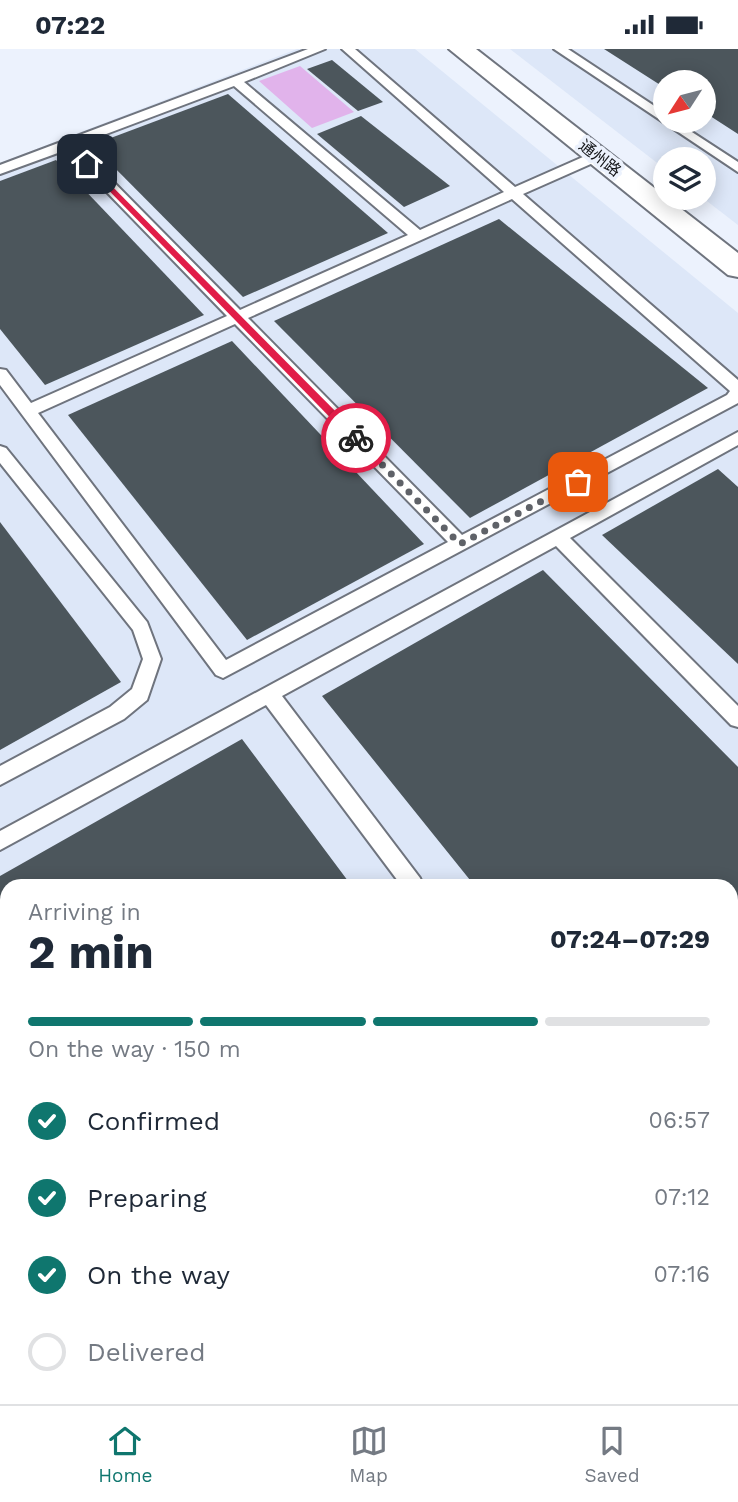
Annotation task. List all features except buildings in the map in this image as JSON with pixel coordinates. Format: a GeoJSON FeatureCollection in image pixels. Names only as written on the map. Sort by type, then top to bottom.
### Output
{"type":"FeatureCollection","features":[{"type":"Feature","properties":{"kind":"street","name":"通州路"},"geometry":{"type":"LineString","coordinates":[[461,49],[738,268]]}},
{"type":"Feature","properties":{"kind":"lane"},"geometry":{"type":"LineString","coordinates":[[0,170],[319,49]]}},
{"type":"Feature","properties":{"kind":"lane"},"geometry":{"type":"LineString","coordinates":[[0,375],[223,670],[733,399],[738,390],[348,49]]}},
{"type":"Feature","properties":{"kind":"lane"},"geometry":{"type":"LineString","coordinates":[[560,49],[653,111]]}},
{"type":"Feature","properties":{"kind":"lane"},"geometry":{"type":"LineString","coordinates":[[236,81],[418,236]]}},
{"type":"Feature","properties":{"kind":"lane"},"geometry":{"type":"LineString","coordinates":[[686,133],[738,168]]}},
{"type":"Feature","properties":{"kind":"lane"},"geometry":{"type":"LineString","coordinates":[[68,145],[460,544]]}},
{"type":"Feature","properties":{"kind":"lane"},"geometry":{"type":"LineString","coordinates":[[28,411],[597,156]]}},
{"type":"Feature","properties":{"kind":"lane"},"geometry":{"type":"LineString","coordinates":[[0,841],[738,439]]}},
{"type":"Feature","properties":{"kind":"lane"},"geometry":{"type":"LineString","coordinates":[[0,451],[141,627],[152,659],[140,694],[117,713],[0,776]]}},
{"type":"Feature","properties":{"kind":"lane"},"geometry":{"type":"LineString","coordinates":[[558,537],[738,719]]}},
{"type":"Feature","properties":{"kind":"lane"},"geometry":{"type":"LineString","coordinates":[[268,694],[408,879]]}},
{"type":"Feature","properties":{"kind":"shaded area"},"geometry":{"type":"Polygon","coordinates":[[[297,49],[415,49],[738,313],[738,879],[0,879],[0,163],[297,49]]]}},
{"type":"Feature","properties":{"kind":"shaded area"},"geometry":{"type":"Polygon","coordinates":[[[510,49],[738,49],[738,225],[716,208],[716,147],[653,147],[653,160],[510,49]]]}},
{"type":"Feature","properties":{"kind":"shaded area"},"geometry":{"type":"Polygon","coordinates":[[[300,66],[354,112],[312,128],[259,81],[300,66]]]}},
{"type":"Feature","properties":{"kind":"way so far"},"geometry":{"type":"LineString","coordinates":[[356,438],[460,544],[578,482]]}},
{"type":"Feature","properties":{"kind":"route"},"geometry":{"type":"LineString","coordinates":[[87,164],[356,438]]}}]}
